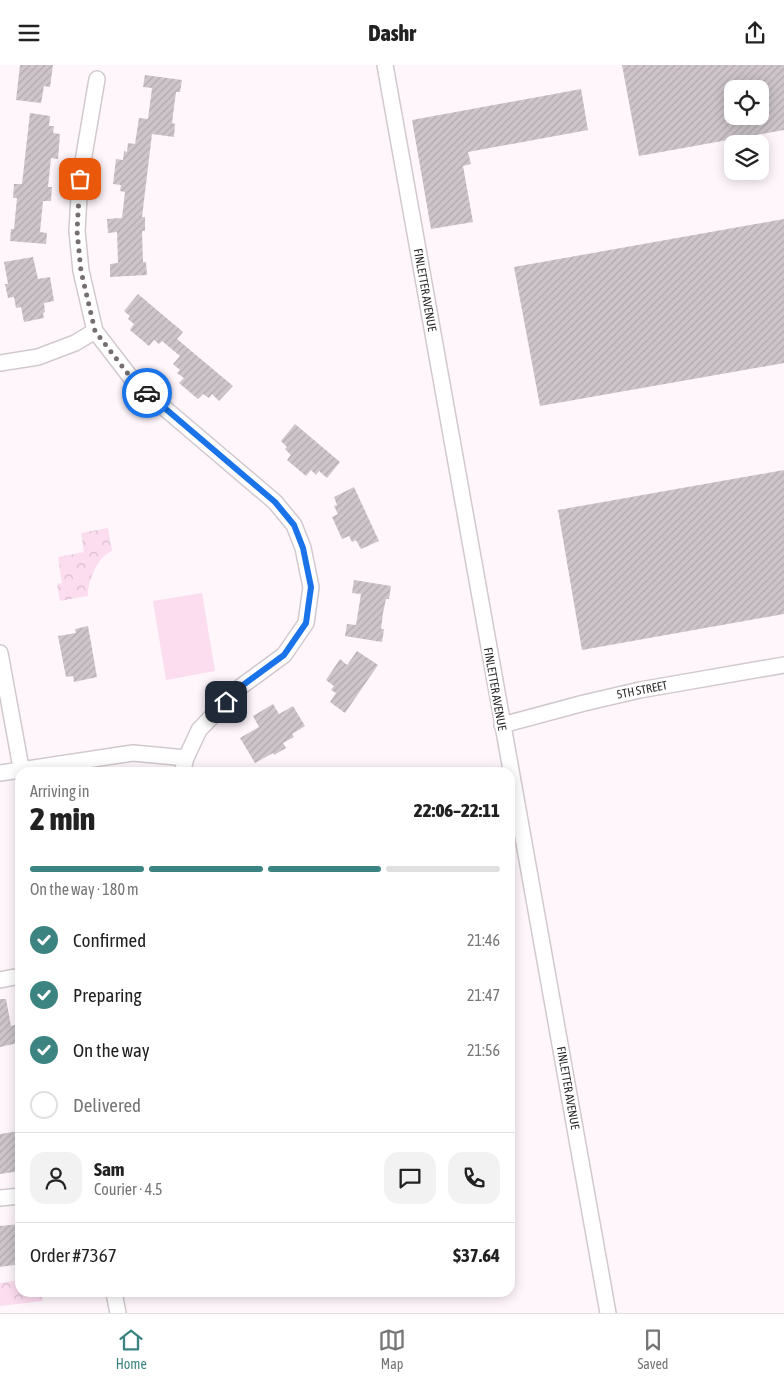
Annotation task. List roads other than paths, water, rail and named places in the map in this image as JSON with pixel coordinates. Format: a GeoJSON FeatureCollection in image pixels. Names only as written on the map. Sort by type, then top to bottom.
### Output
{"type":"FeatureCollection","features":[{"type":"Feature","properties":{"kind":"street","name":"FINLETTER AVENUE"},"geometry":{"type":"LineString","coordinates":[[385,65],[510,767]]}},
{"type":"Feature","properties":{"kind":"street"},"geometry":{"type":"LineString","coordinates":[[46,767],[133,753],[184,765],[199,730],[239,688],[284,655],[306,623],[311,587],[303,548],[294,525],[275,502],[135,383],[95,331],[81,271],[77,231],[80,179],[97,79]]}},
{"type":"Feature","properties":{"kind":"street"},"geometry":{"type":"LineString","coordinates":[[0,363],[38,357],[75,343],[95,331]]}},
{"type":"Feature","properties":{"kind":"street"},"geometry":{"type":"LineString","coordinates":[[0,653],[20,767]]}},
{"type":"Feature","properties":{"kind":"street","name":"5TH STREET"},"geometry":{"type":"LineString","coordinates":[[502,725],[640,690],[784,665]]}},
{"type":"Feature","properties":{"kind":"street"},"geometry":{"type":"LineString","coordinates":[[0,773],[15,772]]}},
{"type":"Feature","properties":{"kind":"street","name":"FINLETTER AVENUE"},"geometry":{"type":"LineString","coordinates":[[515,797],[608,1313]]}},
{"type":"Feature","properties":{"kind":"street"},"geometry":{"type":"LineString","coordinates":[[0,980],[15,977]]}},
{"type":"Feature","properties":{"kind":"street"},"geometry":{"type":"LineString","coordinates":[[0,1198],[15,1196]]}},
{"type":"Feature","properties":{"kind":"street"},"geometry":{"type":"LineString","coordinates":[[115,1297],[118,1313]]}}]}
